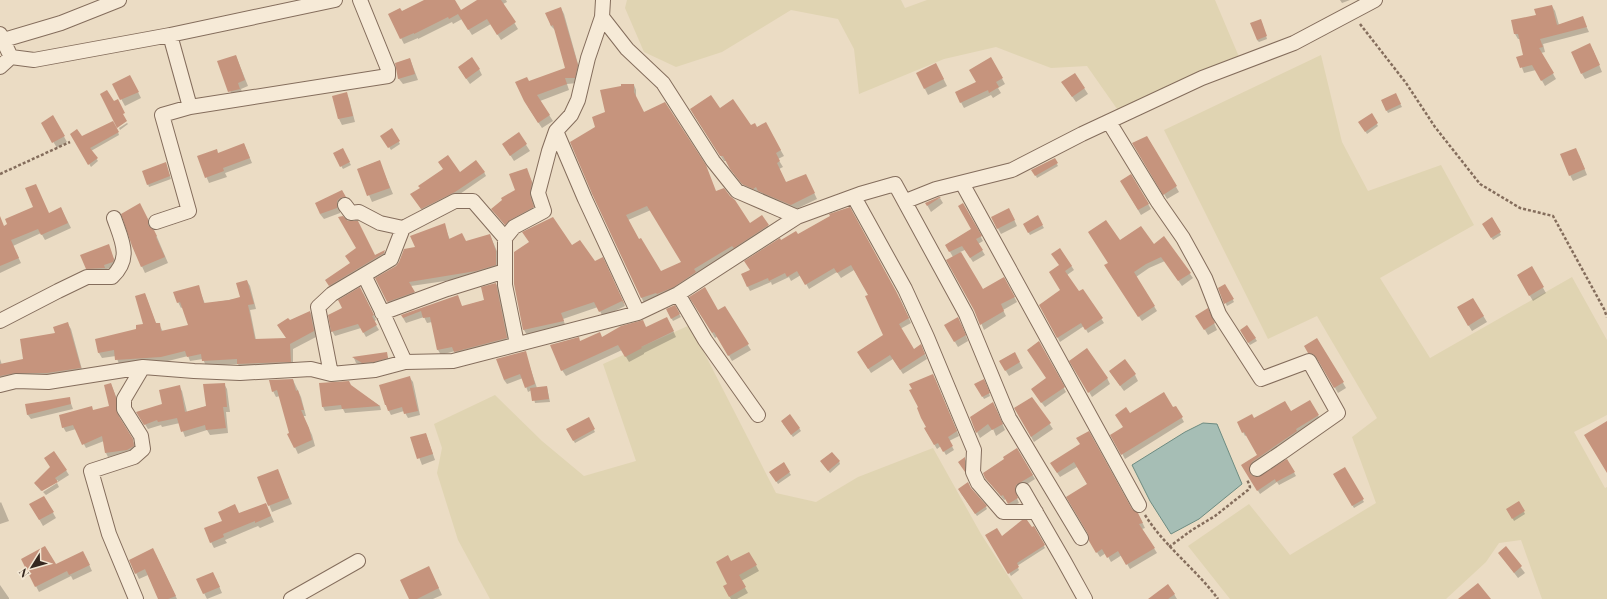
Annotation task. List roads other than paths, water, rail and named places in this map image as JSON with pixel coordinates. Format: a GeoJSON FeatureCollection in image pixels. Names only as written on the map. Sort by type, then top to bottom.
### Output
{"type":"FeatureCollection","features":[{"type":"Feature","properties":{"kind":"street"},"geometry":{"type":"LineString","coordinates":[[11,57],[1,38],[61,23],[119,0]]}},
{"type":"Feature","properties":{"kind":"street"},"geometry":{"type":"LineString","coordinates":[[0,67],[11,57],[34,60],[170,35],[335,0]]}},
{"type":"Feature","properties":{"kind":"street"},"geometry":{"type":"LineString","coordinates":[[156,222],[189,211],[162,115],[190,107],[388,76],[388,69],[360,0]]}},
{"type":"Feature","properties":{"kind":"street"},"geometry":{"type":"LineString","coordinates":[[517,344],[505,285],[505,238],[514,227],[544,211],[538,193],[548,151],[556,131],[571,115],[578,100],[588,58],[602,16],[603,0]]}},
{"type":"Feature","properties":{"kind":"street"},"geometry":{"type":"LineString","coordinates":[[906,201],[936,189],[1012,170],[1202,78],[1294,43],[1375,0]]}},
{"type":"Feature","properties":{"kind":"street"},"geometry":{"type":"LineString","coordinates":[[602,16],[627,49],[663,83],[713,161],[738,191],[797,217]]}},
{"type":"Feature","properties":{"kind":"street"},"geometry":{"type":"LineString","coordinates":[[170,35],[190,107]]}},
{"type":"Feature","properties":{"kind":"street"},"geometry":{"type":"LineString","coordinates":[[1109,122],[1158,202],[1183,238],[1205,278],[1219,314],[1261,379],[1309,361],[1338,413],[1256,469]]}},
{"type":"Feature","properties":{"kind":"street"},"geometry":{"type":"LineString","coordinates":[[556,131],[585,199],[638,313]]}},
{"type":"Feature","properties":{"kind":"street"},"geometry":{"type":"LineString","coordinates":[[962,183],[1139,505]]}},
{"type":"Feature","properties":{"kind":"street"},"geometry":{"type":"LineString","coordinates":[[0,385],[16,382],[48,382],[143,367],[240,373],[311,369],[331,374],[375,370],[405,362],[453,361],[638,313],[678,294],[797,217],[895,184],[906,201],[966,314],[1009,418],[1081,538]]}},
{"type":"Feature","properties":{"kind":"street"},"geometry":{"type":"LineString","coordinates":[[854,197],[905,289],[928,337],[974,450],[972,472],[978,484],[1003,512],[1036,512]]}},
{"type":"Feature","properties":{"kind":"street"},"geometry":{"type":"LineString","coordinates":[[345,205],[351,213],[359,212],[380,223],[403,228],[455,202],[473,201],[505,238]]}},
{"type":"Feature","properties":{"kind":"street"},"geometry":{"type":"LineString","coordinates":[[0,321],[87,277],[112,277],[120,270],[124,259],[123,243],[114,218]]}},
{"type":"Feature","properties":{"kind":"street"},"geometry":{"type":"LineString","coordinates":[[331,374],[318,307],[332,294],[391,259],[403,228]]}},
{"type":"Feature","properties":{"kind":"street"},"geometry":{"type":"LineString","coordinates":[[382,313],[447,289],[505,271]]}},
{"type":"Feature","properties":{"kind":"street"},"geometry":{"type":"LineString","coordinates":[[364,275],[405,362]]}},
{"type":"Feature","properties":{"kind":"street"},"geometry":{"type":"LineString","coordinates":[[678,294],[705,340],[758,415]]}},
{"type":"Feature","properties":{"kind":"street"},"geometry":{"type":"LineString","coordinates":[[136,599],[109,534],[91,471],[134,457],[143,449],[141,436],[124,409],[124,399],[143,367]]}},
{"type":"Feature","properties":{"kind":"street"},"geometry":{"type":"LineString","coordinates":[[1023,490],[1085,599]]}},
{"type":"Feature","properties":{"kind":"street"},"geometry":{"type":"LineString","coordinates":[[290,599],[358,561]]}}]}
